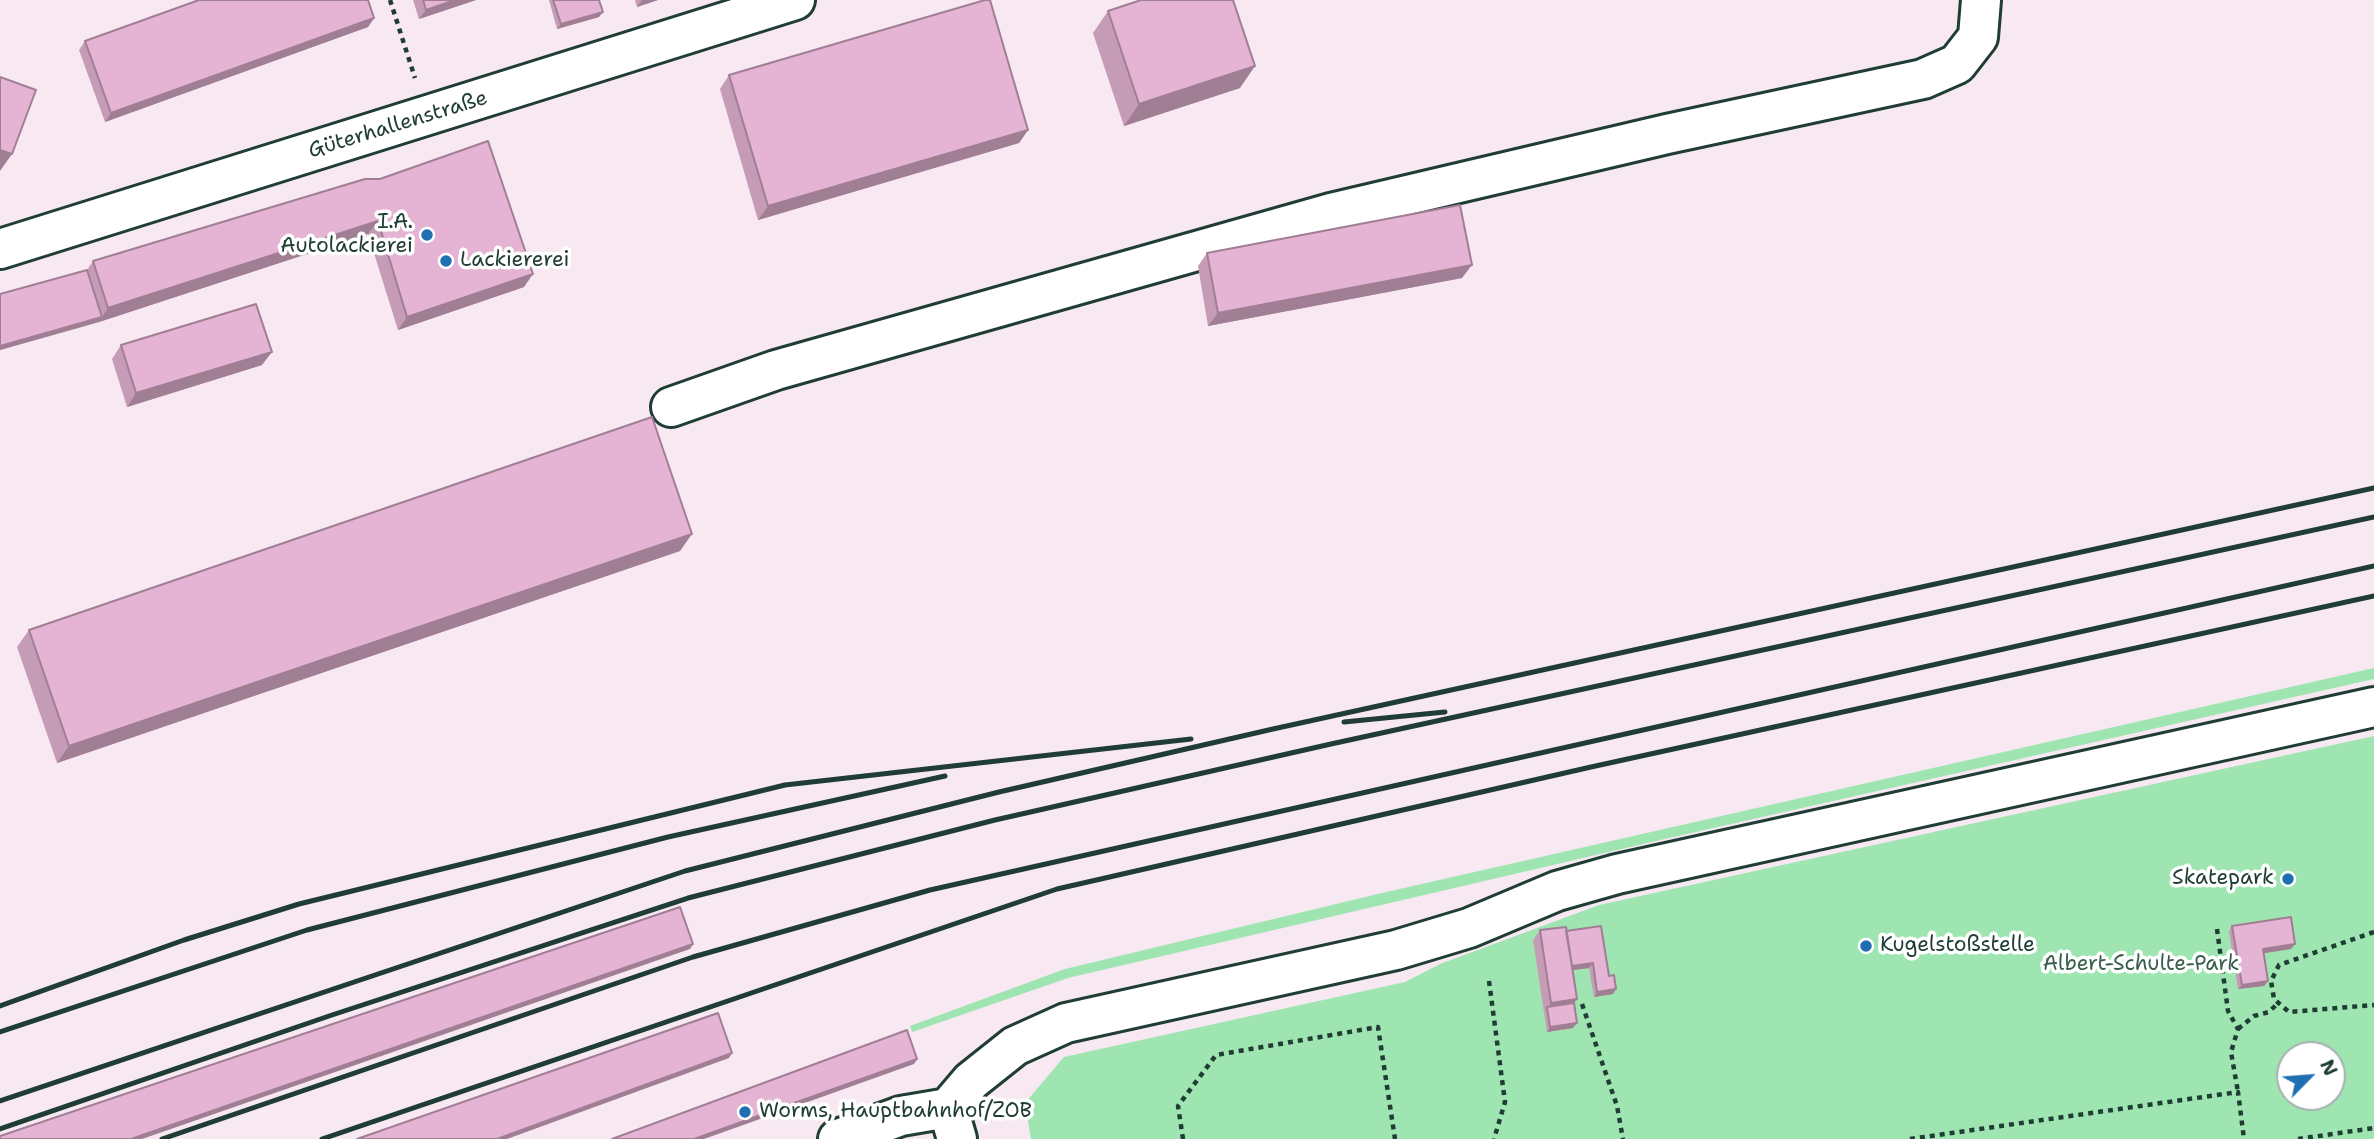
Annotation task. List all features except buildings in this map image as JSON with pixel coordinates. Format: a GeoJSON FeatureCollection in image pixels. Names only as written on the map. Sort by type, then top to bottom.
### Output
{"type":"FeatureCollection","features":[{"type":"Feature","properties":{"kind":"street","name":"Güterhallenstraße"},"geometry":{"type":"LineString","coordinates":[[0,249],[795,0]]}},
{"type":"Feature","properties":{"kind":"street"},"geometry":{"type":"LineString","coordinates":[[671,407],[789,366],[1331,213],[1667,134],[1923,79],[1956,64],[1978,37],[1981,0]]}},
{"type":"Feature","properties":{"kind":"street"},"geometry":{"type":"LineString","coordinates":[[838,1139],[901,1116],[952,1123],[971,1081],[1015,1046],[1066,1023],[1396,950],[1469,928],[1557,891],[1617,874],[2374,707]]}},
{"type":"Feature","properties":{"kind":"path"},"geometry":{"type":"LineString","coordinates":[[390,0],[428,116]]}},
{"type":"Feature","properties":{"kind":"path"},"geometry":{"type":"LineString","coordinates":[[2217,929],[2228,1011],[2238,1029]]}},
{"type":"Feature","properties":{"kind":"path"},"geometry":{"type":"LineString","coordinates":[[2374,932],[2279,965],[2271,981],[2271,991],[2278,1003],[2289,1012],[2374,1005]]}},
{"type":"Feature","properties":{"kind":"path"},"geometry":{"type":"LineString","coordinates":[[1489,981],[1505,1102],[1494,1139]]}},
{"type":"Feature","properties":{"kind":"path"},"geometry":{"type":"LineString","coordinates":[[2244,1139],[2231,1052],[2238,1029],[2254,1016],[2269,1012],[2278,1003]]}},
{"type":"Feature","properties":{"kind":"path"},"geometry":{"type":"LineString","coordinates":[[1582,1004],[1617,1105],[1623,1139]]}},
{"type":"Feature","properties":{"kind":"path"},"geometry":{"type":"LineString","coordinates":[[1183,1139],[1178,1106],[1216,1055],[1378,1027],[1395,1139]]}},
{"type":"Feature","properties":{"kind":"path"},"geometry":{"type":"LineString","coordinates":[[1910,1139],[2238,1092]]}},
{"type":"Feature","properties":{"kind":"path"},"geometry":{"type":"LineString","coordinates":[[2298,1139],[2374,1128]]}},
{"type":"Feature","properties":{"kind":"green space"},"geometry":{"type":"Polygon","coordinates":[[[2374,668],[2374,679],[1656,841],[1068,978],[912,1032],[910,1026],[1065,969],[1382,893],[2374,668]]]}},
{"type":"Feature","properties":{"kind":"green space","name":"Albert-Schulte-Park"},"geometry":{"type":"Polygon","coordinates":[[[2374,736],[2374,1139],[1031,1139],[1025,1103],[1064,1057],[1405,982],[1440,964],[1599,905],[2374,736]]]}},
{"type":"Feature","properties":{"kind":"railway"},"geometry":{"type":"LineString","coordinates":[[0,1101],[685,871],[999,792],[1273,729],[2374,488]]}},
{"type":"Feature","properties":{"kind":"railway"},"geometry":{"type":"LineString","coordinates":[[0,1129],[332,1015],[688,898],[995,820],[1331,744],[2374,517]]}},
{"type":"Feature","properties":{"kind":"railway"},"geometry":{"type":"LineString","coordinates":[[162,1139],[693,957],[930,890],[2374,566]]}},
{"type":"Feature","properties":{"kind":"railway"},"geometry":{"type":"LineString","coordinates":[[322,1139],[1057,889],[1591,767],[2374,596]]}},
{"type":"Feature","properties":{"kind":"railway"},"geometry":{"type":"LineString","coordinates":[[1344,722],[1445,712]]}},
{"type":"Feature","properties":{"kind":"railway"},"geometry":{"type":"LineString","coordinates":[[0,1006],[184,940],[299,904],[785,785],[1191,739]]}},
{"type":"Feature","properties":{"kind":"railway"},"geometry":{"type":"LineString","coordinates":[[0,1032],[307,930],[668,837],[945,776]]}},
{"type":"Feature","properties":{"kind":"place","name":"I.A. Autolackierei"},"geometry":{"type":"Point","coordinates":[427,235]}},
{"type":"Feature","properties":{"kind":"place","name":"Lackiererei"},"geometry":{"type":"Point","coordinates":[446,261]}},
{"type":"Feature","properties":{"kind":"place","name":"Skatepark"},"geometry":{"type":"Point","coordinates":[2288,879]}},
{"type":"Feature","properties":{"kind":"place","name":"Kugelstoßstelle"},"geometry":{"type":"Point","coordinates":[1866,946]}},
{"type":"Feature","properties":{"kind":"place","name":"Worms, Hauptbahnhof/ZOB"},"geometry":{"type":"Point","coordinates":[745,1112]}}]}
